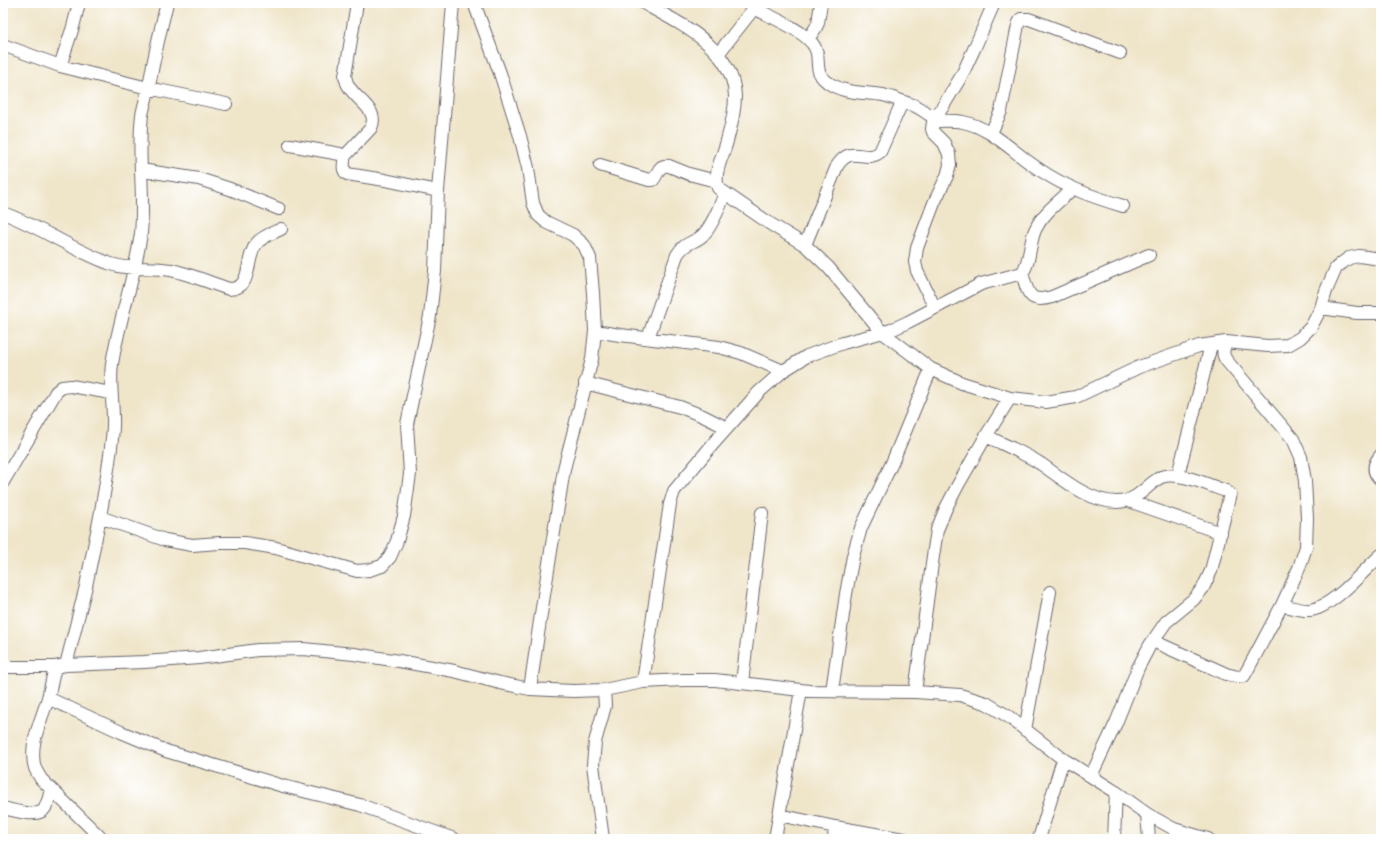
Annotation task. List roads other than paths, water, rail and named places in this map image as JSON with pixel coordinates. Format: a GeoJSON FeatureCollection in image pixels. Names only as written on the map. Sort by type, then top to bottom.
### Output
{"type":"FeatureCollection","features":[{"type":"Feature","properties":{"kind":"street"},"geometry":{"type":"LineString","coordinates":[[60,66],[79,3]]}},
{"type":"Feature","properties":{"kind":"street"},"geometry":{"type":"LineString","coordinates":[[102,839],[41,779],[35,769],[33,757],[34,742],[48,698],[61,666],[86,586],[100,517],[110,460],[113,426],[111,393],[112,365],[117,333],[135,269],[141,233],[142,115],[167,3]]}},
{"type":"Feature","properties":{"kind":"street"},"geometry":{"type":"LineString","coordinates":[[357,3],[345,76],[348,85],[354,94],[373,116],[373,123],[371,128],[344,157],[344,172],[347,174],[438,191]]}},
{"type":"Feature","properties":{"kind":"street"},"geometry":{"type":"LineString","coordinates":[[100,517],[165,540],[192,544],[245,543],[276,548],[357,571],[369,570],[382,566],[390,557],[397,541],[404,516],[410,474],[407,424],[430,316],[435,271],[438,191],[452,3]]}},
{"type":"Feature","properties":{"kind":"street"},"geometry":{"type":"LineString","coordinates":[[474,3],[500,73],[520,136],[528,168],[532,203],[538,215],[546,222],[573,235],[584,245],[590,258],[594,331],[592,358],[564,469],[530,689]]}},
{"type":"Feature","properties":{"kind":"street"},"geometry":{"type":"LineString","coordinates":[[643,3],[683,26],[702,39],[718,54],[731,76],[735,96],[732,120],[717,173],[716,181],[718,188],[772,225],[805,245],[828,267],[882,332],[931,369],[962,383],[1010,398],[1046,402],[1076,397],[1139,367],[1199,346],[1226,342],[1268,346],[1288,345],[1300,338],[1311,327],[1321,308],[1326,291],[1336,268],[1349,258],[1359,256],[1381,259]]}},
{"type":"Feature","properties":{"kind":"street"},"geometry":{"type":"LineString","coordinates":[[808,39],[818,23],[822,3]]}},
{"type":"Feature","properties":{"kind":"street"},"geometry":{"type":"LineString","coordinates":[[935,308],[916,271],[914,262],[916,248],[934,203],[948,176],[950,165],[950,154],[944,143],[933,132],[933,118],[939,113],[962,75],[976,47],[994,3]]}},
{"type":"Feature","properties":{"kind":"street"},"geometry":{"type":"LineString","coordinates":[[718,54],[756,5],[808,39],[816,50],[818,57],[818,70],[820,74],[831,84],[843,89],[861,93],[882,95],[911,104],[933,118],[963,122],[977,126],[991,133],[1040,170],[1072,189],[1091,197],[1123,206]]}},
{"type":"Feature","properties":{"kind":"street"},"geometry":{"type":"LineString","coordinates":[[991,133],[1001,111],[1018,24],[1021,19],[1028,19],[1120,53]]}},
{"type":"Feature","properties":{"kind":"street"},"geometry":{"type":"LineString","coordinates":[[3,45],[60,66],[148,88],[226,104]]}},
{"type":"Feature","properties":{"kind":"street"},"geometry":{"type":"LineString","coordinates":[[805,245],[837,166],[842,158],[850,154],[870,156],[876,155],[880,152],[900,107],[907,103]]}},
{"type":"Feature","properties":{"kind":"street"},"geometry":{"type":"LineString","coordinates":[[290,146],[340,154],[344,157]]}},
{"type":"Feature","properties":{"kind":"street"},"geometry":{"type":"LineString","coordinates":[[600,165],[653,180],[661,167],[664,165],[689,174],[716,181]]}},
{"type":"Feature","properties":{"kind":"street"},"geometry":{"type":"LineString","coordinates":[[141,170],[199,179],[230,189],[279,209]]}},
{"type":"Feature","properties":{"kind":"street"},"geometry":{"type":"LineString","coordinates":[[643,682],[670,504],[674,491],[727,428],[759,392],[783,371],[807,356],[843,342],[891,330],[981,284],[1022,272],[1026,268],[1030,245],[1036,228],[1047,212],[1072,189]]}},
{"type":"Feature","properties":{"kind":"street"},"geometry":{"type":"LineString","coordinates":[[648,338],[677,255],[681,248],[704,235],[711,225],[725,194]]}},
{"type":"Feature","properties":{"kind":"street"},"geometry":{"type":"LineString","coordinates":[[3,213],[30,223],[85,252],[124,268],[171,270],[229,289],[236,289],[242,285],[256,244],[263,238],[281,229]]}},
{"type":"Feature","properties":{"kind":"street"},"geometry":{"type":"LineString","coordinates":[[1022,272],[1028,291],[1032,297],[1039,300],[1052,297],[1149,255]]}},
{"type":"Feature","properties":{"kind":"street"},"geometry":{"type":"LineString","coordinates":[[1321,308],[1357,313],[1381,313]]}},
{"type":"Feature","properties":{"kind":"street"},"geometry":{"type":"LineString","coordinates":[[594,331],[719,347],[741,353],[783,371]]}},
{"type":"Feature","properties":{"kind":"street"},"geometry":{"type":"LineString","coordinates":[[1153,641],[1226,674],[1238,677],[1244,676],[1300,568],[1306,546],[1307,518],[1305,481],[1301,457],[1293,439],[1223,356],[1226,342]]}},
{"type":"Feature","properties":{"kind":"street"},"geometry":{"type":"LineString","coordinates":[[1178,475],[1212,344]]}},
{"type":"Feature","properties":{"kind":"street"},"geometry":{"type":"LineString","coordinates":[[832,691],[846,594],[853,556],[859,535],[875,497],[892,463],[931,369]]}},
{"type":"Feature","properties":{"kind":"street"},"geometry":{"type":"LineString","coordinates":[[585,383],[680,407],[727,428]]}},
{"type":"Feature","properties":{"kind":"street"},"geometry":{"type":"LineString","coordinates":[[3,482],[56,392],[62,387],[71,386],[111,393]]}},
{"type":"Feature","properties":{"kind":"street"},"geometry":{"type":"LineString","coordinates":[[915,692],[937,530],[946,508],[986,436],[1010,398]]}},
{"type":"Feature","properties":{"kind":"street"},"geometry":{"type":"LineString","coordinates":[[986,436],[1040,464],[1062,480],[1083,492],[1116,502],[1129,501],[1221,533]]}},
{"type":"Feature","properties":{"kind":"street"},"geometry":{"type":"LineString","coordinates":[[1381,455],[1374,464],[1374,471],[1381,480]]}},
{"type":"Feature","properties":{"kind":"street"},"geometry":{"type":"LineString","coordinates":[[1091,776],[1116,723],[1138,668],[1153,641],[1166,622],[1194,599],[1203,588],[1211,571],[1230,494],[1226,491],[1178,475],[1160,478],[1129,501]]}},
{"type":"Feature","properties":{"kind":"street"},"geometry":{"type":"LineString","coordinates":[[742,683],[762,513]]}},
{"type":"Feature","properties":{"kind":"street"},"geometry":{"type":"LineString","coordinates":[[1282,604],[1310,610],[1324,606],[1381,555]]}},
{"type":"Feature","properties":{"kind":"street"},"geometry":{"type":"LineString","coordinates":[[1025,730],[1050,592]]}},
{"type":"Feature","properties":{"kind":"street"},"geometry":{"type":"LineString","coordinates":[[3,667],[144,662],[199,658],[258,650],[303,649],[354,654],[399,661],[454,671],[530,689],[573,691],[604,690],[643,682],[716,680],[801,690],[915,692],[960,695],[986,703],[1010,717],[1063,759],[1116,792],[1147,814],[1174,829],[1208,839]]}},
{"type":"Feature","properties":{"kind":"street"},"geometry":{"type":"LineString","coordinates":[[604,690],[605,706],[595,742],[593,765],[604,839]]}},
{"type":"Feature","properties":{"kind":"street"},"geometry":{"type":"LineString","coordinates":[[775,839],[801,690]]}},
{"type":"Feature","properties":{"kind":"street"},"geometry":{"type":"LineString","coordinates":[[48,698],[166,751],[284,786],[360,805],[454,839]]}},
{"type":"Feature","properties":{"kind":"street"},"geometry":{"type":"LineString","coordinates":[[1039,839],[1063,759]]}},
{"type":"Feature","properties":{"kind":"street"},"geometry":{"type":"LineString","coordinates":[[3,808],[30,813],[41,812],[45,808],[52,789]]}},
{"type":"Feature","properties":{"kind":"street"},"geometry":{"type":"LineString","coordinates":[[1114,839],[1116,792]]}},
{"type":"Feature","properties":{"kind":"street"},"geometry":{"type":"LineString","coordinates":[[1147,814],[1149,839]]}},
{"type":"Feature","properties":{"kind":"street"},"geometry":{"type":"LineString","coordinates":[[779,815],[835,833],[904,839]]}}]}
